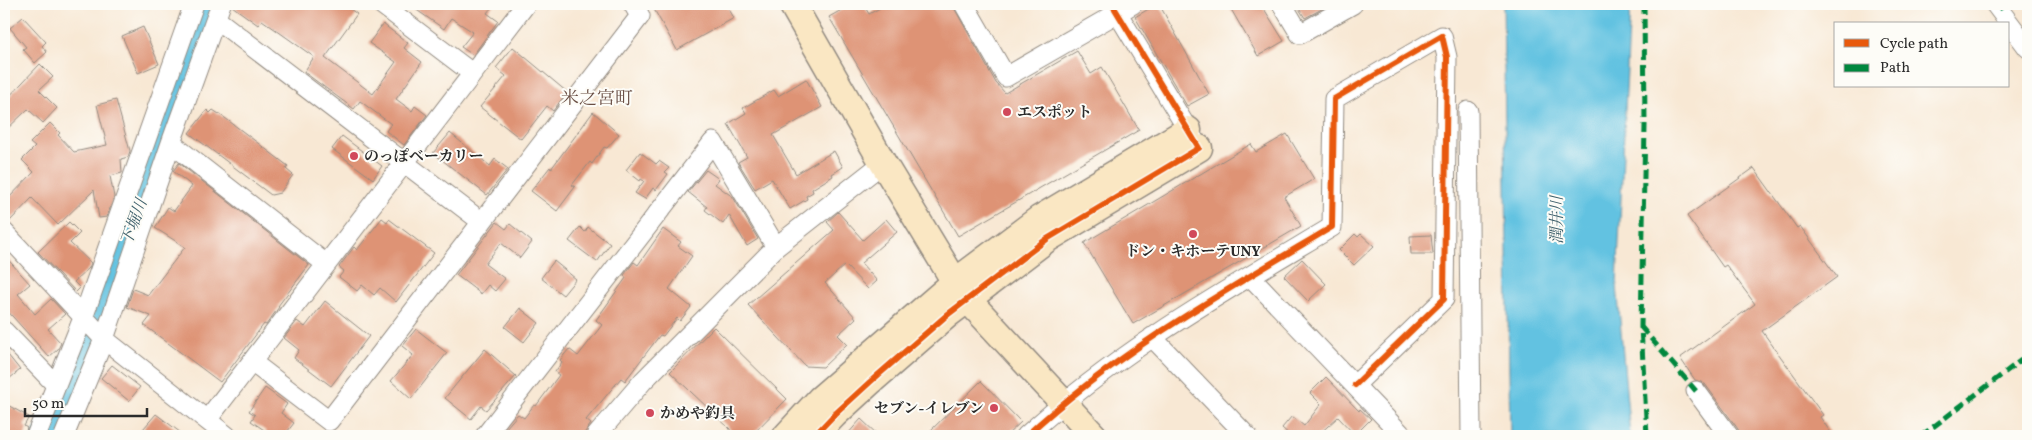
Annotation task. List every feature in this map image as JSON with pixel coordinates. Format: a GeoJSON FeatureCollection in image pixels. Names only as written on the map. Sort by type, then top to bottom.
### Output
{"type":"FeatureCollection","features":[{"type":"Feature","properties":{"kind":"street"},"geometry":{"type":"LineString","coordinates":[[36,436],[83,318],[194,4]]}},
{"type":"Feature","properties":{"kind":"street"},"geometry":{"type":"LineString","coordinates":[[381,4],[472,73]]}},
{"type":"Feature","properties":{"kind":"street"},"geometry":{"type":"LineString","coordinates":[[207,420],[526,4]]}},
{"type":"Feature","properties":{"kind":"street"},"geometry":{"type":"LineString","coordinates":[[252,362],[329,421],[640,16],[633,4]]}},
{"type":"Feature","properties":{"kind":"street"},"geometry":{"type":"LineString","coordinates":[[792,4],[883,164],[962,291],[1094,436]]}},
{"type":"Feature","properties":{"kind":"street"},"geometry":{"type":"LineString","coordinates":[[786,436],[820,399],[962,291],[1040,219],[1193,139],[1121,7],[1006,77],[964,4]]}},
{"type":"Feature","properties":{"kind":"street"},"geometry":{"type":"LineString","coordinates":[[1282,4],[1300,34],[1353,4]]}},
{"type":"Feature","properties":{"kind":"street"},"geometry":{"type":"LineString","coordinates":[[1995,4],[2008,22]]}},
{"type":"Feature","properties":{"kind":"street"},"geometry":{"type":"LineString","coordinates":[[64,436],[103,338],[218,11],[404,164],[482,222]]}},
{"type":"Feature","properties":{"kind":"street"},"geometry":{"type":"LineString","coordinates":[[2010,24],[2028,48]]}},
{"type":"Feature","properties":{"kind":"street"},"geometry":{"type":"LineString","coordinates":[[1026,436],[1062,403],[1112,364],[1152,337],[1332,227],[1334,99],[1442,36],[1447,57],[1444,299],[1355,385]]}},
{"type":"Feature","properties":{"kind":"street"},"geometry":{"type":"LineString","coordinates":[[1468,111],[1471,436]]}},
{"type":"Feature","properties":{"kind":"street"},"geometry":{"type":"LineString","coordinates":[[485,436],[713,142],[776,247]]}},
{"type":"Feature","properties":{"kind":"street"},"geometry":{"type":"LineString","coordinates":[[171,143],[326,264]]}},
{"type":"Feature","properties":{"kind":"street"},"geometry":{"type":"LineString","coordinates":[[596,436],[643,381],[776,247],[883,164]]}},
{"type":"Feature","properties":{"kind":"street"},"geometry":{"type":"LineString","coordinates":[[4,232],[103,338],[227,436]]}},
{"type":"Feature","properties":{"kind":"street"},"geometry":{"type":"LineString","coordinates":[[1250,276],[1403,436]]}},
{"type":"Feature","properties":{"kind":"street"},"geometry":{"type":"LineString","coordinates":[[814,436],[870,382],[947,315],[962,291]]}},
{"type":"Feature","properties":{"kind":"street"},"geometry":{"type":"LineString","coordinates":[[4,331],[56,385]]}},
{"type":"Feature","properties":{"kind":"street"},"geometry":{"type":"LineString","coordinates":[[1152,337],[1247,436]]}},
{"type":"Feature","properties":{"kind":"street"},"geometry":{"type":"LineString","coordinates":[[1696,391],[1729,436]]}},
{"type":"Feature","properties":{"kind":"water","name":"潤井川"},"geometry":{"type":"Polygon","coordinates":[[[1503,4],[1630,4],[1617,285],[1630,436],[1510,436],[1503,4]]]}},
{"type":"Feature","properties":{"kind":"building"},"geometry":{"type":"Polygon","coordinates":[[[232,4],[343,4],[357,14],[325,58],[373,94],[396,62],[369,43],[383,24],[408,43],[404,48],[422,62],[396,99],[412,111],[415,106],[427,115],[404,145],[386,131],[391,124],[360,101],[354,109],[304,72],[314,57],[262,20],[258,25],[232,6],[232,4]]]}},
{"type":"Feature","properties":{"kind":"building"},"geometry":{"type":"Polygon","coordinates":[[[408,4],[494,4],[487,13],[498,21],[473,55],[461,47],[473,32],[451,18],[444,29],[408,4]]]}},
{"type":"Feature","properties":{"kind":"building"},"geometry":{"type":"Polygon","coordinates":[[[651,4],[726,4],[734,18],[677,50],[651,4]]]}},
{"type":"Feature","properties":{"kind":"building","name":"エスポット"},"geometry":{"type":"Polygon","coordinates":[[[852,4],[863,4],[869,14],[887,4],[952,4],[996,83],[1005,93],[1077,51],[1091,74],[1102,67],[1139,130],[958,236],[829,17],[852,4]]]}},
{"type":"Feature","properties":{"kind":"building"},"geometry":{"type":"Polygon","coordinates":[[[1159,4],[1209,94],[1187,106],[1135,17],[1159,4]]]}},
{"type":"Feature","properties":{"kind":"building"},"geometry":{"type":"Polygon","coordinates":[[[1228,4],[1261,4],[1284,41],[1258,56],[1228,4]]]}},
{"type":"Feature","properties":{"kind":"building"},"geometry":{"type":"Polygon","coordinates":[[[1296,4],[1331,4],[1305,18],[1296,4]]]}},
{"type":"Feature","properties":{"kind":"building"},"geometry":{"type":"Polygon","coordinates":[[[23,17],[46,42],[42,46],[47,52],[35,63],[23,49],[26,47],[10,28],[23,17]]]}},
{"type":"Feature","properties":{"kind":"building"},"geometry":{"type":"Polygon","coordinates":[[[143,27],[159,64],[138,73],[122,36],[143,27]]]}},
{"type":"Feature","properties":{"kind":"building"},"geometry":{"type":"Polygon","coordinates":[[[513,47],[567,92],[553,111],[547,106],[521,139],[480,107],[506,76],[496,68],[513,47]]]}},
{"type":"Feature","properties":{"kind":"building"},"geometry":{"type":"Polygon","coordinates":[[[40,64],[53,77],[39,90],[57,108],[43,123],[28,109],[4,132],[4,102],[40,64]]]}},
{"type":"Feature","properties":{"kind":"building"},"geometry":{"type":"Polygon","coordinates":[[[806,79],[822,107],[773,135],[796,174],[834,151],[843,167],[832,174],[833,176],[812,189],[813,192],[806,196],[807,199],[790,209],[772,179],[755,189],[738,162],[747,157],[728,124],[746,113],[743,108],[774,90],[778,96],[806,79]]]}},
{"type":"Feature","properties":{"kind":"building"},"geometry":{"type":"Polygon","coordinates":[[[116,100],[130,151],[128,157],[121,159],[122,173],[110,176],[114,197],[107,217],[99,218],[94,190],[58,225],[32,198],[9,222],[4,221],[4,203],[34,172],[22,160],[35,147],[30,143],[50,123],[74,152],[107,145],[97,105],[116,100]]]}},
{"type":"Feature","properties":{"kind":"building"},"geometry":{"type":"Polygon","coordinates":[[[207,110],[210,113],[213,110],[225,118],[288,166],[286,169],[293,175],[280,193],[271,195],[189,133],[207,110]]]}},
{"type":"Feature","properties":{"kind":"building"},"geometry":{"type":"Polygon","coordinates":[[[593,112],[619,134],[607,148],[604,147],[592,164],[590,162],[572,185],[575,187],[557,211],[531,191],[550,167],[551,169],[593,112]]]}},
{"type":"Feature","properties":{"kind":"building"},"geometry":{"type":"Polygon","coordinates":[[[450,133],[490,166],[495,159],[508,169],[487,195],[433,153],[450,133]]]}},
{"type":"Feature","properties":{"kind":"building","name":"ドン・キホーテUNY"},"geometry":{"type":"Polygon","coordinates":[[[1287,134],[1314,179],[1284,197],[1301,226],[1133,324],[1084,243],[1251,144],[1256,152],[1287,134]]]}},
{"type":"Feature","properties":{"kind":"building","name":"のっぽベーカリー"},"geometry":{"type":"Polygon","coordinates":[[[342,136],[382,166],[373,179],[332,149],[342,136]]]}},
{"type":"Feature","properties":{"kind":"building"},"geometry":{"type":"Polygon","coordinates":[[[640,152],[656,164],[659,161],[669,168],[665,172],[668,174],[656,190],[653,188],[645,199],[635,193],[644,181],[641,179],[640,181],[626,170],[640,152]]]}},
{"type":"Feature","properties":{"kind":"building"},"geometry":{"type":"Polygon","coordinates":[[[179,163],[309,265],[266,325],[264,324],[220,382],[144,325],[151,316],[127,307],[133,289],[148,295],[185,247],[155,228],[168,207],[174,211],[192,186],[173,171],[179,163]]]}},
{"type":"Feature","properties":{"kind":"building"},"geometry":{"type":"Polygon","coordinates":[[[1754,168],[1797,228],[1800,226],[1837,277],[1762,331],[1823,415],[1820,417],[1833,436],[1740,436],[1738,429],[1705,384],[1695,380],[1680,358],[1755,304],[1726,265],[1723,267],[1687,216],[1754,168]]]}},
{"type":"Feature","properties":{"kind":"building"},"geometry":{"type":"Polygon","coordinates":[[[706,170],[719,179],[715,184],[733,197],[758,239],[747,246],[729,215],[723,224],[705,210],[707,207],[688,192],[706,170]]]}},
{"type":"Feature","properties":{"kind":"building"},"geometry":{"type":"Polygon","coordinates":[[[838,212],[863,240],[886,219],[897,232],[861,263],[877,281],[868,289],[845,265],[825,283],[856,318],[838,335],[847,344],[823,367],[805,366],[748,305],[834,230],[827,222],[838,212]]]}},
{"type":"Feature","properties":{"kind":"building"},"geometry":{"type":"Polygon","coordinates":[[[382,218],[387,222],[389,219],[434,253],[396,302],[380,288],[374,295],[362,285],[357,291],[339,277],[344,271],[339,267],[354,247],[357,250],[382,218]]]}},
{"type":"Feature","properties":{"kind":"building"},"geometry":{"type":"Polygon","coordinates":[[[69,222],[80,233],[70,243],[91,263],[89,268],[74,282],[80,288],[76,292],[38,252],[69,222]]]}},
{"type":"Feature","properties":{"kind":"building"},"geometry":{"type":"Polygon","coordinates":[[[497,222],[506,229],[510,224],[532,242],[520,258],[501,243],[485,264],[505,279],[495,291],[488,285],[481,294],[456,275],[497,222]]]}},
{"type":"Feature","properties":{"kind":"building"},"geometry":{"type":"Polygon","coordinates":[[[580,227],[585,232],[588,227],[610,244],[597,262],[569,241],[580,227]]]}},
{"type":"Feature","properties":{"kind":"building"},"geometry":{"type":"Polygon","coordinates":[[[663,229],[681,242],[678,246],[692,256],[669,289],[691,307],[680,321],[677,318],[663,336],[660,335],[625,381],[621,378],[586,420],[591,424],[582,436],[499,436],[518,414],[524,418],[534,405],[536,406],[559,375],[555,372],[562,362],[560,360],[569,349],[578,356],[602,325],[596,320],[626,278],[624,275],[634,262],[638,265],[663,229]]]}},
{"type":"Feature","properties":{"kind":"building"},"geometry":{"type":"Polygon","coordinates":[[[1355,234],[1358,237],[1361,234],[1374,246],[1354,265],[1339,250],[1355,234]]]}},
{"type":"Feature","properties":{"kind":"building"},"geometry":{"type":"Polygon","coordinates":[[[1431,235],[1433,254],[1411,254],[1410,236],[1431,235]]]}},
{"type":"Feature","properties":{"kind":"building"},"geometry":{"type":"Polygon","coordinates":[[[4,255],[30,284],[18,294],[35,314],[51,299],[65,314],[48,329],[61,343],[58,349],[49,357],[4,307],[4,255]]]}},
{"type":"Feature","properties":{"kind":"building"},"geometry":{"type":"Polygon","coordinates":[[[1302,259],[1326,284],[1308,301],[1284,276],[1302,259]]]}},
{"type":"Feature","properties":{"kind":"building"},"geometry":{"type":"Polygon","coordinates":[[[554,261],[576,279],[563,295],[541,278],[554,261]]]}},
{"type":"Feature","properties":{"kind":"building"},"geometry":{"type":"Polygon","coordinates":[[[325,301],[369,336],[331,386],[294,358],[299,350],[284,338],[297,321],[305,327],[325,301]]]}},
{"type":"Feature","properties":{"kind":"building"},"geometry":{"type":"Polygon","coordinates":[[[520,308],[539,323],[524,342],[505,327],[520,308]]]}},
{"type":"Feature","properties":{"kind":"building"},"geometry":{"type":"Polygon","coordinates":[[[714,327],[787,399],[751,436],[731,436],[730,429],[670,372],[714,327]]]}},
{"type":"Feature","properties":{"kind":"building"},"geometry":{"type":"Polygon","coordinates":[[[416,329],[447,353],[411,399],[391,381],[413,355],[402,346],[416,329]]]}},
{"type":"Feature","properties":{"kind":"building"},"geometry":{"type":"Polygon","coordinates":[[[485,349],[516,376],[486,410],[481,406],[471,419],[445,398],[485,349]]]}},
{"type":"Feature","properties":{"kind":"building"},"geometry":{"type":"Polygon","coordinates":[[[4,350],[20,370],[4,383],[4,350]]]}},
{"type":"Feature","properties":{"kind":"building"},"geometry":{"type":"Polygon","coordinates":[[[112,365],[140,387],[129,401],[101,378],[112,365]]]}},
{"type":"Feature","properties":{"kind":"building"},"geometry":{"type":"Polygon","coordinates":[[[1326,377],[1359,411],[1360,409],[1371,419],[1355,435],[1338,417],[1317,436],[1291,436],[1282,428],[1292,416],[1304,426],[1321,404],[1310,393],[1326,377]]]}},
{"type":"Feature","properties":{"kind":"building"},"geometry":{"type":"Polygon","coordinates":[[[981,381],[1021,422],[1006,436],[925,436],[981,381]]]}},
{"type":"Feature","properties":{"kind":"building"},"geometry":{"type":"Polygon","coordinates":[[[265,388],[287,404],[281,413],[294,423],[284,436],[263,436],[267,432],[251,421],[255,415],[249,411],[265,388]]]}},
{"type":"Feature","properties":{"kind":"building"},"geometry":{"type":"Polygon","coordinates":[[[4,403],[29,417],[24,426],[27,428],[25,436],[4,436],[4,403]]]}},
{"type":"Feature","properties":{"kind":"building"},"geometry":{"type":"Polygon","coordinates":[[[156,414],[185,436],[152,436],[143,429],[156,414]]]}},
{"type":"Feature","properties":{"kind":"building"},"geometry":{"type":"Polygon","coordinates":[[[861,419],[879,436],[846,436],[861,419]]]}},
{"type":"Feature","properties":{"kind":"waterway","name":"下堀川"},"geometry":{"type":"LineString","coordinates":[[48,436],[88,350],[211,4]]}},
{"type":"Feature","properties":{"kind":"marked path"},"geometry":{"type":"LineString","coordinates":[[1644,4],[1645,126],[1641,327],[1647,436]]}},
{"type":"Feature","properties":{"kind":"marked path"},"geometry":{"type":"LineString","coordinates":[[1999,9],[2006,4]]}},
{"type":"Feature","properties":{"kind":"marked path"},"geometry":{"type":"LineString","coordinates":[[1641,327],[1696,391]]}},
{"type":"Feature","properties":{"kind":"marked path"},"geometry":{"type":"LineString","coordinates":[[1921,436],[2028,355]]}},
{"type":"Feature","properties":{"kind":"cycle path"},"geometry":{"type":"LineString","coordinates":[[814,436],[870,382],[947,315],[1047,239],[1199,148],[1112,4]]}},
{"type":"Feature","properties":{"kind":"cycle path"},"geometry":{"type":"LineString","coordinates":[[1026,436],[1061,405],[1135,349],[1212,299],[1332,227],[1334,99],[1442,36],[1447,57],[1444,299],[1355,385]]}},
{"type":"Feature","properties":{"kind":"place","name":"エスポット"},"geometry":{"type":"Point","coordinates":[1007,112]}},
{"type":"Feature","properties":{"kind":"place","name":"のっぽベーカリー"},"geometry":{"type":"Point","coordinates":[354,156]}},
{"type":"Feature","properties":{"kind":"place","name":"ドン・キホーテUNY"},"geometry":{"type":"Point","coordinates":[1193,234]}},
{"type":"Feature","properties":{"kind":"place","name":"セブン-イレブン"},"geometry":{"type":"Point","coordinates":[994,408]}},
{"type":"Feature","properties":{"kind":"place","name":"かめや釣具"},"geometry":{"type":"Point","coordinates":[650,413]}},
{"type":"Feature","properties":{"kind":"district","name":"米之宮町"},"geometry":{"type":"Point","coordinates":[597,98]}}]}
